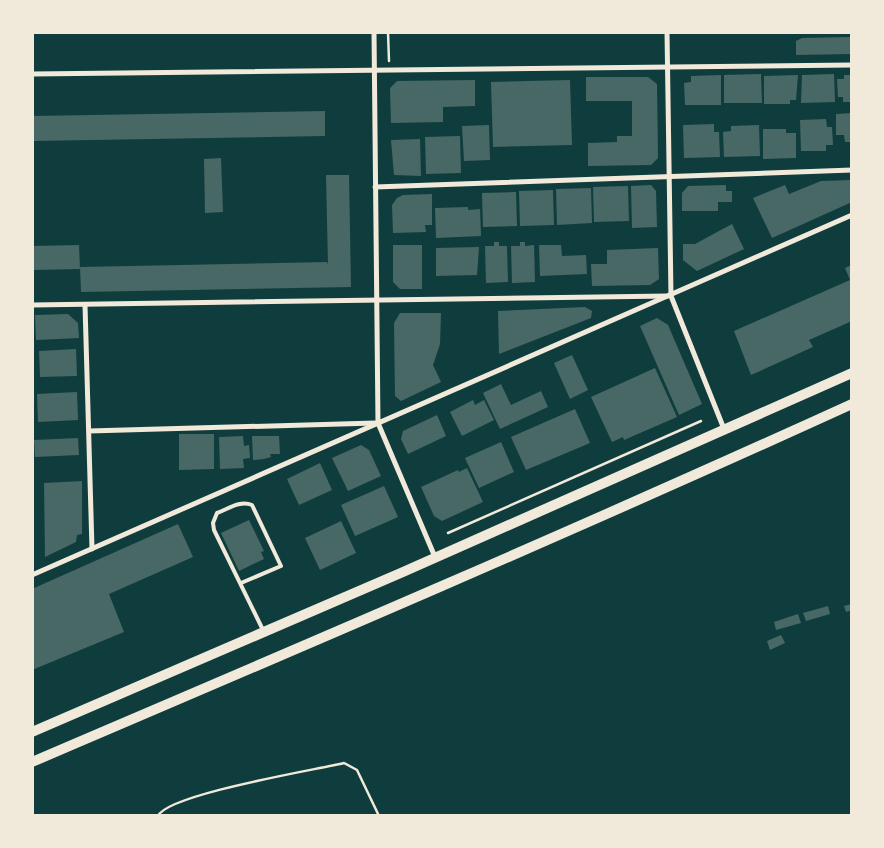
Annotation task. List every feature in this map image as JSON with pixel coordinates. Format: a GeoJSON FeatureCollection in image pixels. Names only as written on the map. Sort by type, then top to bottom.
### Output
{"type":"FeatureCollection","features":[{"type":"Feature","properties":{"kind":"main road"},"geometry":{"type":"LineString","coordinates":[[32,732],[852,373]]}},
{"type":"Feature","properties":{"kind":"main road"},"geometry":{"type":"LineString","coordinates":[[32,762],[433,590],[852,404]]}},
{"type":"Feature","properties":{"kind":"street"},"geometry":{"type":"LineString","coordinates":[[374,32],[378,423],[435,557]]}},
{"type":"Feature","properties":{"kind":"street"},"geometry":{"type":"LineString","coordinates":[[667,32],[671,296],[724,430]]}},
{"type":"Feature","properties":{"kind":"street"},"geometry":{"type":"LineString","coordinates":[[32,74],[852,65]]}},
{"type":"Feature","properties":{"kind":"street"},"geometry":{"type":"LineString","coordinates":[[375,187],[852,170]]}},
{"type":"Feature","properties":{"kind":"street"},"geometry":{"type":"LineString","coordinates":[[32,576],[671,296],[852,214]]}},
{"type":"Feature","properties":{"kind":"street"},"geometry":{"type":"LineString","coordinates":[[32,305],[671,296]]}},
{"type":"Feature","properties":{"kind":"street"},"geometry":{"type":"LineString","coordinates":[[85,305],[92,550]]}},
{"type":"Feature","properties":{"kind":"street"},"geometry":{"type":"LineString","coordinates":[[89,431],[378,423]]}},
{"type":"Feature","properties":{"kind":"lane"},"geometry":{"type":"LineString","coordinates":[[241,584],[281,566],[252,505],[240,503],[217,513],[213,523],[214,530],[264,632]]}},
{"type":"Feature","properties":{"kind":"path"},"geometry":{"type":"LineString","coordinates":[[388,32],[389,62]]}},
{"type":"Feature","properties":{"kind":"path"},"geometry":{"type":"LineString","coordinates":[[448,533],[701,420]]}},
{"type":"Feature","properties":{"kind":"path"},"geometry":{"type":"LineString","coordinates":[[158,816],[160,811],[177,802],[234,785],[344,763],[357,770],[379,816]]}},
{"type":"Feature","properties":{"kind":"building"},"geometry":{"type":"Polygon","coordinates":[[[850,37],[852,54],[796,55],[796,41],[802,38],[850,37]]]}},
{"type":"Feature","properties":{"kind":"building"},"geometry":{"type":"Polygon","coordinates":[[[761,74],[762,103],[724,103],[724,75],[761,74]]]}},
{"type":"Feature","properties":{"kind":"building"},"geometry":{"type":"Polygon","coordinates":[[[834,74],[835,102],[801,103],[802,75],[834,74]]]}},
{"type":"Feature","properties":{"kind":"building"},"geometry":{"type":"Polygon","coordinates":[[[721,75],[721,105],[685,105],[684,83],[691,82],[691,76],[721,75]]]}},
{"type":"Feature","properties":{"kind":"building"},"geometry":{"type":"Polygon","coordinates":[[[798,75],[796,100],[790,100],[790,104],[764,104],[764,76],[798,75]]]}},
{"type":"Feature","properties":{"kind":"building"},"geometry":{"type":"Polygon","coordinates":[[[844,75],[852,75],[852,102],[843,102],[843,97],[838,97],[837,79],[844,79],[844,75]]]}},
{"type":"Feature","properties":{"kind":"building"},"geometry":{"type":"Polygon","coordinates":[[[586,77],[648,77],[657,84],[658,158],[651,165],[588,166],[588,143],[617,142],[617,136],[632,136],[632,101],[586,101],[586,77]]]}},
{"type":"Feature","properties":{"kind":"building"},"geometry":{"type":"Polygon","coordinates":[[[475,80],[475,106],[443,107],[443,122],[391,123],[390,88],[397,81],[475,80]]]}},
{"type":"Feature","properties":{"kind":"building"},"geometry":{"type":"Polygon","coordinates":[[[570,80],[572,145],[493,147],[491,82],[570,80]]]}},
{"type":"Feature","properties":{"kind":"building"},"geometry":{"type":"Polygon","coordinates":[[[325,111],[325,136],[32,141],[32,116],[325,111]]]}},
{"type":"Feature","properties":{"kind":"building"},"geometry":{"type":"Polygon","coordinates":[[[852,113],[852,142],[845,142],[844,135],[836,135],[836,114],[852,113]]]}},
{"type":"Feature","properties":{"kind":"building"},"geometry":{"type":"Polygon","coordinates":[[[826,119],[827,127],[832,127],[833,145],[826,145],[826,151],[801,151],[800,120],[826,119]]]}},
{"type":"Feature","properties":{"kind":"building"},"geometry":{"type":"Polygon","coordinates":[[[714,124],[714,132],[719,132],[720,157],[684,158],[683,125],[714,124]]]}},
{"type":"Feature","properties":{"kind":"building"},"geometry":{"type":"Polygon","coordinates":[[[489,125],[490,160],[464,161],[462,126],[489,125]]]}},
{"type":"Feature","properties":{"kind":"building"},"geometry":{"type":"Polygon","coordinates":[[[759,125],[760,156],[724,157],[723,132],[731,131],[731,126],[759,125]]]}},
{"type":"Feature","properties":{"kind":"building"},"geometry":{"type":"Polygon","coordinates":[[[763,129],[786,129],[786,133],[796,133],[796,158],[763,159],[763,129]]]}},
{"type":"Feature","properties":{"kind":"building"},"geometry":{"type":"Polygon","coordinates":[[[460,136],[461,173],[426,174],[425,137],[460,136]]]}},
{"type":"Feature","properties":{"kind":"building"},"geometry":{"type":"Polygon","coordinates":[[[420,139],[421,176],[394,175],[391,140],[420,139]]]}},
{"type":"Feature","properties":{"kind":"building"},"geometry":{"type":"Polygon","coordinates":[[[221,158],[223,212],[205,213],[204,159],[221,158]]]}},
{"type":"Feature","properties":{"kind":"building"},"geometry":{"type":"Polygon","coordinates":[[[326,175],[349,175],[351,287],[81,292],[80,267],[327,262],[328,265],[326,175]]]}},
{"type":"Feature","properties":{"kind":"building"},"geometry":{"type":"Polygon","coordinates":[[[852,180],[852,202],[772,238],[753,198],[785,185],[789,194],[821,181],[852,180]]]}},
{"type":"Feature","properties":{"kind":"building"},"geometry":{"type":"Polygon","coordinates":[[[651,185],[656,191],[657,227],[632,228],[631,186],[651,185]]]}},
{"type":"Feature","properties":{"kind":"building"},"geometry":{"type":"Polygon","coordinates":[[[726,185],[726,191],[732,191],[732,202],[718,202],[718,211],[682,211],[682,193],[688,186],[726,185]]]}},
{"type":"Feature","properties":{"kind":"building"},"geometry":{"type":"Polygon","coordinates":[[[628,186],[629,221],[594,222],[593,187],[628,186]]]}},
{"type":"Feature","properties":{"kind":"building"},"geometry":{"type":"Polygon","coordinates":[[[591,188],[592,223],[557,225],[556,189],[591,188]]]}},
{"type":"Feature","properties":{"kind":"building"},"geometry":{"type":"Polygon","coordinates":[[[553,190],[554,225],[520,226],[519,191],[553,190]]]}},
{"type":"Feature","properties":{"kind":"building"},"geometry":{"type":"Polygon","coordinates":[[[516,192],[517,226],[483,227],[482,193],[516,192]]]}},
{"type":"Feature","properties":{"kind":"building"},"geometry":{"type":"Polygon","coordinates":[[[432,194],[432,225],[425,225],[426,232],[393,233],[392,205],[397,198],[403,195],[432,194]]]}},
{"type":"Feature","properties":{"kind":"building"},"geometry":{"type":"Polygon","coordinates":[[[468,207],[468,210],[480,209],[481,236],[436,238],[435,208],[468,207]]]}},
{"type":"Feature","properties":{"kind":"building"},"geometry":{"type":"Polygon","coordinates":[[[732,224],[744,249],[697,271],[683,260],[683,244],[695,244],[732,224]]]}},
{"type":"Feature","properties":{"kind":"building"},"geometry":{"type":"Polygon","coordinates":[[[494,242],[499,242],[499,246],[507,246],[508,282],[486,283],[485,246],[494,246],[494,242]]]}},
{"type":"Feature","properties":{"kind":"building"},"geometry":{"type":"Polygon","coordinates":[[[520,242],[525,242],[525,246],[534,245],[535,282],[512,283],[511,246],[520,246],[520,242]]]}},
{"type":"Feature","properties":{"kind":"building"},"geometry":{"type":"Polygon","coordinates":[[[79,245],[80,269],[32,270],[32,246],[79,245]]]}},
{"type":"Feature","properties":{"kind":"building"},"geometry":{"type":"Polygon","coordinates":[[[393,245],[422,245],[422,289],[400,289],[393,282],[393,245]]]}},
{"type":"Feature","properties":{"kind":"building"},"geometry":{"type":"Polygon","coordinates":[[[539,245],[561,245],[562,256],[586,255],[587,274],[540,276],[539,245]]]}},
{"type":"Feature","properties":{"kind":"building"},"geometry":{"type":"Polygon","coordinates":[[[479,247],[477,275],[436,276],[436,248],[479,247]]]}},
{"type":"Feature","properties":{"kind":"building"},"geometry":{"type":"Polygon","coordinates":[[[658,248],[659,279],[650,285],[592,286],[591,264],[607,264],[607,250],[658,248]]]}},
{"type":"Feature","properties":{"kind":"building"},"geometry":{"type":"Polygon","coordinates":[[[852,265],[852,321],[809,340],[813,347],[751,375],[734,331],[850,280],[845,268],[852,265]]]}},
{"type":"Feature","properties":{"kind":"building"},"geometry":{"type":"Polygon","coordinates":[[[585,307],[592,311],[591,318],[499,354],[498,311],[585,307]]]}},
{"type":"Feature","properties":{"kind":"building"},"geometry":{"type":"Polygon","coordinates":[[[400,313],[441,313],[440,344],[433,365],[441,382],[401,401],[395,396],[394,323],[400,313]]]}},
{"type":"Feature","properties":{"kind":"building"},"geometry":{"type":"Polygon","coordinates":[[[68,314],[78,323],[79,338],[36,340],[35,315],[68,314]]]}},
{"type":"Feature","properties":{"kind":"building"},"geometry":{"type":"Polygon","coordinates":[[[657,318],[668,325],[702,404],[679,415],[640,326],[657,318]]]}},
{"type":"Feature","properties":{"kind":"building"},"geometry":{"type":"Polygon","coordinates":[[[76,349],[77,376],[40,377],[39,351],[76,349]]]}},
{"type":"Feature","properties":{"kind":"building"},"geometry":{"type":"Polygon","coordinates":[[[572,355],[588,390],[570,399],[554,363],[572,355]]]}},
{"type":"Feature","properties":{"kind":"building"},"geometry":{"type":"Polygon","coordinates":[[[655,368],[677,417],[624,440],[623,437],[612,442],[591,397],[655,368]]]}},
{"type":"Feature","properties":{"kind":"building"},"geometry":{"type":"Polygon","coordinates":[[[501,384],[511,405],[541,391],[548,407],[500,429],[483,393],[501,384]]]}},
{"type":"Feature","properties":{"kind":"building"},"geometry":{"type":"Polygon","coordinates":[[[77,392],[78,420],[38,422],[37,394],[77,392]]]}},
{"type":"Feature","properties":{"kind":"building"},"geometry":{"type":"Polygon","coordinates":[[[473,400],[475,405],[484,400],[494,420],[462,436],[450,412],[473,400]]]}},
{"type":"Feature","properties":{"kind":"building"},"geometry":{"type":"Polygon","coordinates":[[[575,409],[590,443],[526,470],[511,437],[575,409]]]}},
{"type":"Feature","properties":{"kind":"building"},"geometry":{"type":"Polygon","coordinates":[[[437,415],[446,436],[408,454],[401,439],[403,431],[437,415]]]}},
{"type":"Feature","properties":{"kind":"building"},"geometry":{"type":"Polygon","coordinates":[[[179,434],[214,434],[214,469],[179,470],[179,434]]]}},
{"type":"Feature","properties":{"kind":"building"},"geometry":{"type":"Polygon","coordinates":[[[243,436],[244,446],[249,445],[250,458],[243,459],[244,468],[220,469],[219,437],[243,436]]]}},
{"type":"Feature","properties":{"kind":"building"},"geometry":{"type":"Polygon","coordinates":[[[252,436],[279,436],[280,454],[270,454],[271,457],[253,460],[252,436]]]}},
{"type":"Feature","properties":{"kind":"building"},"geometry":{"type":"Polygon","coordinates":[[[78,438],[79,455],[35,457],[34,440],[78,438]]]}},
{"type":"Feature","properties":{"kind":"building"},"geometry":{"type":"Polygon","coordinates":[[[501,442],[514,472],[479,488],[465,458],[501,442]]]}},
{"type":"Feature","properties":{"kind":"building"},"geometry":{"type":"Polygon","coordinates":[[[361,445],[369,450],[381,476],[348,491],[332,458],[361,445]]]}},
{"type":"Feature","properties":{"kind":"building"},"geometry":{"type":"Polygon","coordinates":[[[320,463],[332,490],[299,505],[287,479],[320,463]]]}},
{"type":"Feature","properties":{"kind":"building"},"geometry":{"type":"Polygon","coordinates":[[[467,468],[483,502],[442,521],[434,516],[421,487],[458,470],[459,472],[467,468]]]}},
{"type":"Feature","properties":{"kind":"building"},"geometry":{"type":"Polygon","coordinates":[[[82,481],[82,534],[77,535],[76,542],[45,557],[44,483],[82,481]]]}},
{"type":"Feature","properties":{"kind":"building"},"geometry":{"type":"Polygon","coordinates":[[[384,486],[398,517],[355,536],[341,505],[384,486]]]}},
{"type":"Feature","properties":{"kind":"building"},"geometry":{"type":"Polygon","coordinates":[[[249,520],[264,551],[261,552],[264,559],[239,571],[221,533],[249,520]]]}},
{"type":"Feature","properties":{"kind":"building"},"geometry":{"type":"Polygon","coordinates":[[[341,521],[356,553],[320,570],[305,538],[341,521]]]}},
{"type":"Feature","properties":{"kind":"building"},"geometry":{"type":"Polygon","coordinates":[[[178,524],[193,557],[109,594],[124,632],[32,670],[32,589],[178,524]]]}},
{"type":"Feature","properties":{"kind":"building"},"geometry":{"type":"Polygon","coordinates":[[[852,604],[852,610],[846,612],[844,606],[852,604]]]}},
{"type":"Feature","properties":{"kind":"building"},"geometry":{"type":"Polygon","coordinates":[[[828,606],[830,614],[806,621],[803,613],[828,606]]]}},
{"type":"Feature","properties":{"kind":"building"},"geometry":{"type":"Polygon","coordinates":[[[798,614],[801,623],[776,630],[774,622],[798,614]]]}},
{"type":"Feature","properties":{"kind":"building"},"geometry":{"type":"Polygon","coordinates":[[[781,635],[785,643],[770,650],[767,641],[781,635]]]}}]}
